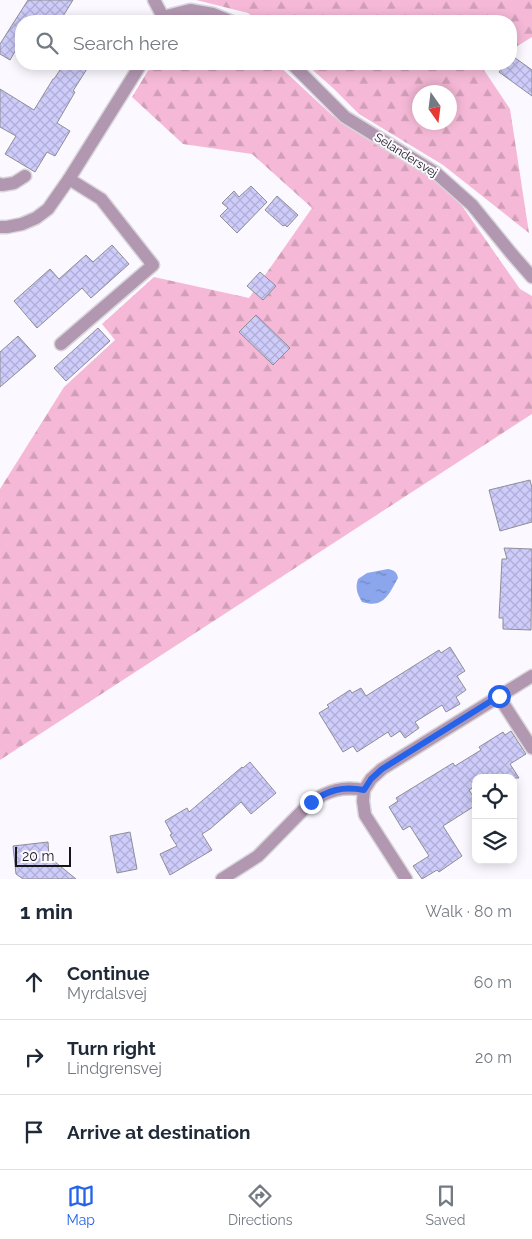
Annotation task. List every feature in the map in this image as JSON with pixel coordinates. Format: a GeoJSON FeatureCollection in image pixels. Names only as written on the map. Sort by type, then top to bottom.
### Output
{"type":"FeatureCollection","features":[{"type":"Feature","properties":{"kind":"street"},"geometry":{"type":"LineString","coordinates":[[154,0],[161,15]]}},
{"type":"Feature","properties":{"kind":"street"},"geometry":{"type":"LineString","coordinates":[[175,15],[190,10],[215,15]]}},
{"type":"Feature","properties":{"kind":"street"},"geometry":{"type":"LineString","coordinates":[[0,227],[22,224],[36,218],[48,209],[137,70]]}},
{"type":"Feature","properties":{"kind":"street","name":"Selandersvej"},"geometry":{"type":"LineString","coordinates":[[298,70],[345,117],[436,173],[454,188],[472,205],[532,277]]}},
{"type":"Feature","properties":{"kind":"street"},"geometry":{"type":"LineString","coordinates":[[0,184],[14,183],[24,176]]}},
{"type":"Feature","properties":{"kind":"street"},"geometry":{"type":"LineString","coordinates":[[61,344],[153,265],[101,199],[68,180]]}},
{"type":"Feature","properties":{"kind":"street"},"geometry":{"type":"LineString","coordinates":[[406,879],[365,815],[364,790],[371,779],[382,769],[532,676]]}},
{"type":"Feature","properties":{"kind":"street"},"geometry":{"type":"LineString","coordinates":[[499,696],[532,748]]}},
{"type":"Feature","properties":{"kind":"street"},"geometry":{"type":"LineString","coordinates":[[222,879],[258,856],[311,802],[321,795],[341,788],[364,790]]}},
{"type":"Feature","properties":{"kind":"green space"},"geometry":{"type":"Polygon","coordinates":[[[196,0],[532,0],[532,37],[517,46],[517,15],[250,15],[196,0]]]}},
{"type":"Feature","properties":{"kind":"green space"},"geometry":{"type":"Polygon","coordinates":[[[148,70],[283,70],[333,116],[434,180],[460,203],[520,289],[532,296],[532,414],[0,760],[0,489],[64,387],[115,340],[102,324],[154,277],[249,298],[312,208],[252,154],[183,144],[132,97],[148,70]]]}},
{"type":"Feature","properties":{"kind":"green space"},"geometry":{"type":"Polygon","coordinates":[[[313,70],[484,70],[510,109],[529,233],[443,165],[359,114],[313,70]]]}},
{"type":"Feature","properties":{"kind":"water"},"geometry":{"type":"Polygon","coordinates":[[[388,569],[395,572],[398,578],[385,599],[381,602],[369,604],[362,602],[357,590],[358,579],[367,573],[388,569]]]}},
{"type":"Feature","properties":{"kind":"building"},"geometry":{"type":"Polygon","coordinates":[[[28,0],[73,0],[64,15],[18,15],[28,0]]]}},
{"type":"Feature","properties":{"kind":"building"},"geometry":{"type":"Polygon","coordinates":[[[15,20],[15,51],[10,60],[0,54],[0,44],[15,20]]]}},
{"type":"Feature","properties":{"kind":"building"},"geometry":{"type":"Polygon","coordinates":[[[517,59],[532,70],[532,96],[499,72],[500,70],[517,70],[517,59]]]}},
{"type":"Feature","properties":{"kind":"building"},"geometry":{"type":"Polygon","coordinates":[[[60,70],[86,70],[57,123],[70,131],[55,156],[47,152],[35,172],[5,154],[16,136],[0,127],[0,89],[34,110],[60,70]]]}},
{"type":"Feature","properties":{"kind":"building"},"geometry":{"type":"Polygon","coordinates":[[[251,186],[267,202],[237,233],[220,216],[228,208],[222,203],[234,191],[239,197],[251,186]]]}},
{"type":"Feature","properties":{"kind":"building"},"geometry":{"type":"Polygon","coordinates":[[[277,196],[298,215],[287,227],[283,226],[265,210],[277,196]]]}},
{"type":"Feature","properties":{"kind":"building"},"geometry":{"type":"Polygon","coordinates":[[[112,245],[129,264],[91,298],[82,288],[37,328],[14,301],[50,269],[59,279],[86,255],[93,262],[112,245]]]}},
{"type":"Feature","properties":{"kind":"building"},"geometry":{"type":"Polygon","coordinates":[[[260,272],[276,286],[263,300],[247,286],[260,272]]]}},
{"type":"Feature","properties":{"kind":"building"},"geometry":{"type":"Polygon","coordinates":[[[256,315],[290,348],[273,365],[239,332],[256,315]]]}},
{"type":"Feature","properties":{"kind":"building"},"geometry":{"type":"Polygon","coordinates":[[[98,328],[110,341],[66,381],[54,368],[98,328]]]}},
{"type":"Feature","properties":{"kind":"building"},"geometry":{"type":"Polygon","coordinates":[[[18,336],[36,356],[0,387],[0,352],[18,336]]]}},
{"type":"Feature","properties":{"kind":"building"},"geometry":{"type":"Polygon","coordinates":[[[530,480],[532,488],[532,522],[500,531],[489,490],[530,480]]]}},
{"type":"Feature","properties":{"kind":"building"},"geometry":{"type":"Polygon","coordinates":[[[504,548],[532,549],[531,630],[503,629],[503,618],[499,618],[502,559],[507,559],[504,548]]]}},
{"type":"Feature","properties":{"kind":"building"},"geometry":{"type":"Polygon","coordinates":[[[450,647],[465,671],[457,676],[466,690],[456,697],[460,704],[446,712],[442,705],[415,722],[419,728],[405,738],[400,731],[391,737],[388,732],[357,752],[353,746],[343,752],[319,713],[329,707],[327,705],[350,690],[352,693],[361,688],[366,696],[439,650],[441,653],[450,647]]]}},
{"type":"Feature","properties":{"kind":"building"},"geometry":{"type":"Polygon","coordinates":[[[511,731],[526,754],[510,764],[516,774],[472,774],[472,788],[469,790],[472,795],[472,808],[443,826],[462,856],[439,872],[437,870],[422,879],[413,866],[429,856],[410,826],[403,830],[389,807],[398,801],[396,798],[453,763],[455,766],[481,750],[479,747],[503,732],[505,735],[511,731]]]}},
{"type":"Feature","properties":{"kind":"building"},"geometry":{"type":"Polygon","coordinates":[[[250,762],[276,793],[251,814],[241,802],[202,834],[212,850],[170,875],[160,854],[177,846],[170,835],[172,834],[165,821],[187,808],[189,812],[250,762]]]}},
{"type":"Feature","properties":{"kind":"building"},"geometry":{"type":"Polygon","coordinates":[[[130,832],[137,869],[117,873],[110,836],[130,832]]]}},
{"type":"Feature","properties":{"kind":"building"},"geometry":{"type":"Polygon","coordinates":[[[48,842],[49,857],[76,879],[23,879],[16,874],[13,846],[48,842]]]}},
{"type":"Feature","properties":{"kind":"route"},"geometry":{"type":"LineString","coordinates":[[311,802],[321,795],[341,788],[364,790],[371,779],[382,769],[499,696]]}}]}
